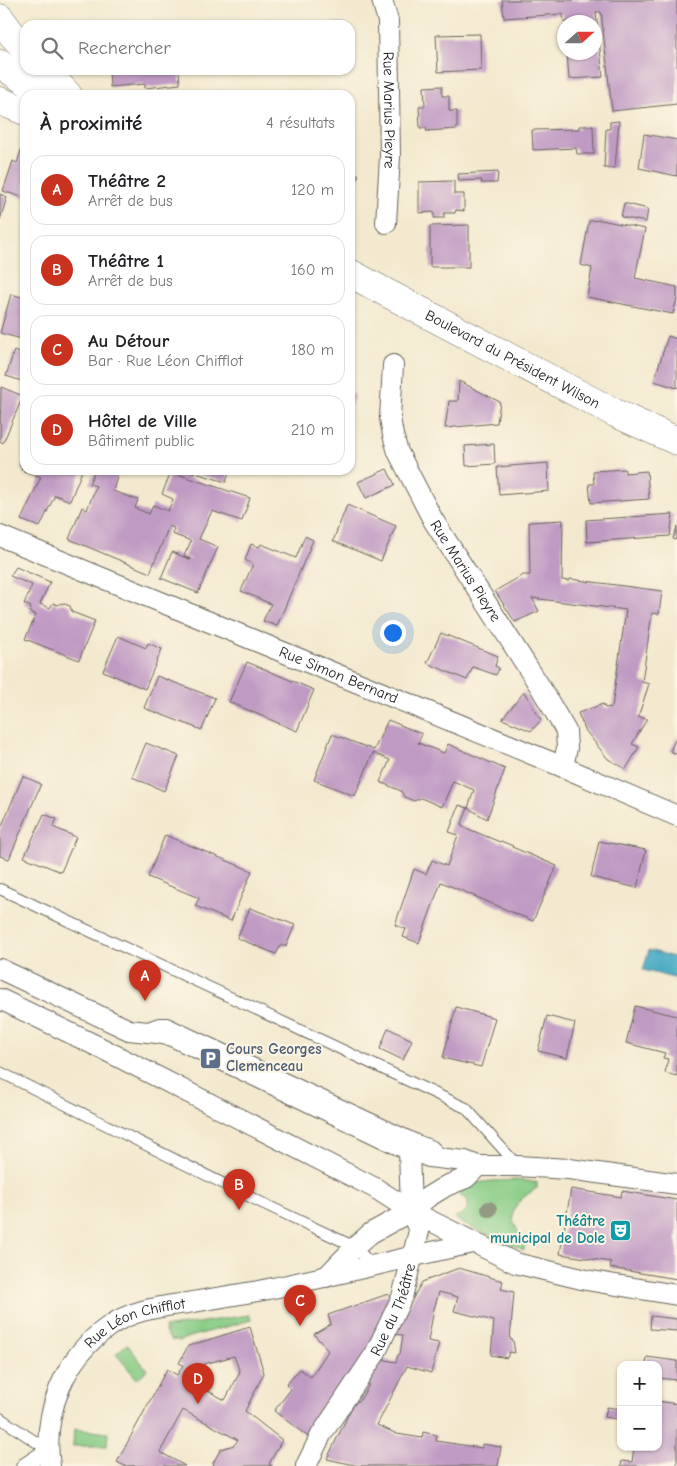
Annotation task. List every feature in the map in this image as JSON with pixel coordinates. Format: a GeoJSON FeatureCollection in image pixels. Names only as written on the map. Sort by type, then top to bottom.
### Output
{"type":"FeatureCollection","features":[{"type":"Feature","properties":{"kind":"main road"},"geometry":{"type":"LineString","coordinates":[[0,18],[20,43]]}},
{"type":"Feature","properties":{"kind":"main road"},"geometry":{"type":"LineString","coordinates":[[0,64],[39,90]]}},
{"type":"Feature","properties":{"kind":"main road"},"geometry":{"type":"LineString","coordinates":[[50,75],[63,90]]}},
{"type":"Feature","properties":{"kind":"main road","name":"Boulevard du Président Wilson"},"geometry":{"type":"LineString","coordinates":[[355,276],[615,413],[677,441]]}},
{"type":"Feature","properties":{"kind":"street","name":"Rue Marius Pieyre"},"geometry":{"type":"LineString","coordinates":[[382,0],[388,21],[390,157],[386,223]]}},
{"type":"Feature","properties":{"kind":"street","name":"Rue Marius Pieyre"},"geometry":{"type":"LineString","coordinates":[[393,365],[390,418],[398,452],[433,520],[535,678],[566,731],[567,748],[563,767]]}},
{"type":"Feature","properties":{"kind":"street","name":"Rue Simon Bernard"},"geometry":{"type":"LineString","coordinates":[[0,536],[563,767],[677,816]]}},
{"type":"Feature","properties":{"kind":"street"},"geometry":{"type":"LineString","coordinates":[[0,969],[128,1030],[172,1036],[409,1150],[429,1157],[465,1161],[478,1166],[569,1169],[677,1184]]}},
{"type":"Feature","properties":{"kind":"street"},"geometry":{"type":"LineString","coordinates":[[0,999],[99,1047],[375,1188],[411,1211],[515,1263],[586,1280],[677,1295]]}},
{"type":"Feature","properties":{"kind":"street"},"geometry":{"type":"LineString","coordinates":[[409,1150],[411,1211],[419,1231],[412,1257]]}},
{"type":"Feature","properties":{"kind":"street"},"geometry":{"type":"LineString","coordinates":[[326,1277],[354,1246],[371,1233],[411,1211],[428,1197],[446,1186],[466,1178],[478,1166]]}},
{"type":"Feature","properties":{"kind":"street","name":"Rue du Théâtre"},"geometry":{"type":"LineString","coordinates":[[306,1466],[321,1435],[375,1354],[402,1296],[412,1257],[473,1243]]}},
{"type":"Feature","properties":{"kind":"street","name":"Rue Léon Chifflot"},"geometry":{"type":"LineString","coordinates":[[49,1458],[48,1430],[60,1386],[69,1368],[81,1353],[109,1326],[140,1312],[259,1291],[412,1257]]}},
{"type":"Feature","properties":{"kind":"street"},"geometry":{"type":"LineString","coordinates":[[24,1466],[49,1458]]}},
{"type":"Feature","properties":{"kind":"lane"},"geometry":{"type":"LineString","coordinates":[[0,889],[466,1108],[517,1166]]}},
{"type":"Feature","properties":{"kind":"lane"},"geometry":{"type":"LineString","coordinates":[[136,1032],[159,1023],[167,1023],[433,1146],[446,1159]]}},
{"type":"Feature","properties":{"kind":"lane"},"geometry":{"type":"LineString","coordinates":[[0,1072],[260,1202],[354,1246],[373,1266]]}},
{"type":"Feature","properties":{"kind":"lane"},"geometry":{"type":"LineString","coordinates":[[0,1418],[49,1458]]}},
{"type":"Feature","properties":{"kind":"green space"},"geometry":{"type":"Polygon","coordinates":[[[515,1180],[537,1182],[537,1188],[520,1200],[513,1212],[515,1226],[525,1243],[524,1250],[463,1224],[456,1219],[456,1216],[465,1212],[468,1201],[459,1195],[461,1189],[480,1182],[515,1180]]]}},
{"type":"Feature","properties":{"kind":"green space"},"geometry":{"type":"Polygon","coordinates":[[[249,1315],[251,1320],[180,1341],[171,1340],[164,1328],[249,1315]]]}},
{"type":"Feature","properties":{"kind":"green space"},"geometry":{"type":"Polygon","coordinates":[[[127,1344],[147,1370],[137,1379],[116,1354],[127,1344]]]}},
{"type":"Feature","properties":{"kind":"green space"},"geometry":{"type":"Polygon","coordinates":[[[74,1429],[108,1433],[107,1446],[73,1446],[74,1429]]]}},
{"type":"Feature","properties":{"kind":"water"},"geometry":{"type":"Polygon","coordinates":[[[649,950],[677,958],[677,979],[643,970],[649,950]]]}},
{"type":"Feature","properties":{"kind":"building"},"geometry":{"type":"Polygon","coordinates":[[[502,0],[677,0],[677,104],[612,111],[601,12],[596,12],[596,15],[563,14],[504,18],[502,0]]]}},
{"type":"Feature","properties":{"kind":"building"},"geometry":{"type":"Polygon","coordinates":[[[480,34],[481,70],[438,72],[436,35],[480,34]]]}},
{"type":"Feature","properties":{"kind":"building"},"geometry":{"type":"Polygon","coordinates":[[[568,60],[601,60],[603,77],[569,79],[568,60]]]}},
{"type":"Feature","properties":{"kind":"building"},"geometry":{"type":"Polygon","coordinates":[[[109,75],[179,75],[180,84],[145,88],[145,84],[110,87],[109,75]]]}},
{"type":"Feature","properties":{"kind":"building"},"geometry":{"type":"Polygon","coordinates":[[[442,86],[442,96],[449,96],[449,111],[457,111],[457,129],[426,131],[427,128],[420,128],[419,106],[425,106],[424,87],[442,86]]]}},
{"type":"Feature","properties":{"kind":"building"},"geometry":{"type":"Polygon","coordinates":[[[619,121],[615,168],[604,168],[606,129],[610,129],[610,122],[619,121]]]}},
{"type":"Feature","properties":{"kind":"building"},"geometry":{"type":"Polygon","coordinates":[[[579,126],[593,126],[594,154],[577,154],[576,148],[533,150],[532,130],[579,129],[579,126]]]}},
{"type":"Feature","properties":{"kind":"building"},"geometry":{"type":"Polygon","coordinates":[[[644,134],[677,140],[677,176],[639,168],[644,134]]]}},
{"type":"Feature","properties":{"kind":"building"},"geometry":{"type":"Polygon","coordinates":[[[20,154],[20,196],[3,191],[13,161],[17,163],[20,154]]]}},
{"type":"Feature","properties":{"kind":"building"},"geometry":{"type":"Polygon","coordinates":[[[498,172],[497,183],[481,183],[482,180],[459,181],[458,174],[498,172]]]}},
{"type":"Feature","properties":{"kind":"building"},"geometry":{"type":"Polygon","coordinates":[[[355,173],[359,175],[355,183],[355,173]]]}},
{"type":"Feature","properties":{"kind":"building"},"geometry":{"type":"Polygon","coordinates":[[[454,181],[454,194],[464,194],[464,211],[456,210],[455,213],[444,213],[444,218],[434,218],[434,212],[419,213],[419,182],[454,181]]]}},
{"type":"Feature","properties":{"kind":"building"},"geometry":{"type":"Polygon","coordinates":[[[0,194],[7,197],[0,220],[0,194]]]}},
{"type":"Feature","properties":{"kind":"building"},"geometry":{"type":"Polygon","coordinates":[[[624,203],[648,209],[646,222],[621,217],[624,203]]]}},
{"type":"Feature","properties":{"kind":"building"},"geometry":{"type":"Polygon","coordinates":[[[601,220],[645,229],[635,278],[677,287],[677,298],[673,314],[587,297],[592,268],[581,265],[589,221],[601,220]]]}},
{"type":"Feature","properties":{"kind":"building"},"geometry":{"type":"Polygon","coordinates":[[[469,225],[469,267],[430,267],[430,226],[469,225]]]}},
{"type":"Feature","properties":{"kind":"building"},"geometry":{"type":"Polygon","coordinates":[[[11,294],[20,297],[20,339],[0,333],[11,294]]]}},
{"type":"Feature","properties":{"kind":"building"},"geometry":{"type":"Polygon","coordinates":[[[668,336],[677,339],[677,388],[654,381],[668,336]]]}},
{"type":"Feature","properties":{"kind":"building"},"geometry":{"type":"Polygon","coordinates":[[[14,351],[20,353],[20,380],[6,376],[14,351]]]}},
{"type":"Feature","properties":{"kind":"building"},"geometry":{"type":"Polygon","coordinates":[[[459,381],[500,402],[497,423],[445,428],[449,401],[458,401],[459,381]]]}},
{"type":"Feature","properties":{"kind":"building"},"geometry":{"type":"Polygon","coordinates":[[[1,387],[20,395],[20,403],[3,443],[0,441],[1,387]]]}},
{"type":"Feature","properties":{"kind":"building"},"geometry":{"type":"Polygon","coordinates":[[[494,444],[495,464],[466,466],[465,446],[494,444]]]}},
{"type":"Feature","properties":{"kind":"building"},"geometry":{"type":"Polygon","coordinates":[[[548,463],[549,491],[499,495],[497,467],[548,463]]]}},
{"type":"Feature","properties":{"kind":"building"},"geometry":{"type":"Polygon","coordinates":[[[387,469],[395,485],[366,498],[358,482],[387,469]]]}},
{"type":"Feature","properties":{"kind":"building"},"geometry":{"type":"Polygon","coordinates":[[[625,469],[625,473],[647,471],[649,499],[591,503],[589,484],[594,484],[593,471],[625,469]]]}},
{"type":"Feature","properties":{"kind":"building"},"geometry":{"type":"Polygon","coordinates":[[[35,475],[80,475],[70,501],[55,495],[40,527],[21,520],[41,477],[35,475]]]}},
{"type":"Feature","properties":{"kind":"building"},"geometry":{"type":"Polygon","coordinates":[[[93,475],[118,475],[113,491],[138,500],[135,508],[149,514],[153,505],[168,511],[173,499],[162,494],[170,475],[180,475],[250,498],[242,521],[212,511],[199,539],[218,547],[198,593],[161,578],[172,552],[191,560],[184,556],[191,541],[172,534],[174,528],[169,526],[150,573],[69,539],[82,507],[87,510],[96,486],[89,484],[93,475]]]}},
{"type":"Feature","properties":{"kind":"building"},"geometry":{"type":"Polygon","coordinates":[[[202,475],[228,475],[226,482],[202,475]]]}},
{"type":"Feature","properties":{"kind":"building"},"geometry":{"type":"Polygon","coordinates":[[[347,505],[396,526],[381,561],[333,541],[347,505]]]}},
{"type":"Feature","properties":{"kind":"building"},"geometry":{"type":"Polygon","coordinates":[[[673,514],[670,536],[587,542],[586,520],[673,514]]]}},
{"type":"Feature","properties":{"kind":"building"},"geometry":{"type":"Polygon","coordinates":[[[563,520],[562,580],[569,581],[570,579],[662,591],[659,614],[652,613],[642,682],[649,684],[638,717],[647,719],[632,744],[639,747],[626,769],[608,759],[585,730],[578,713],[603,704],[605,708],[612,707],[626,610],[532,598],[539,611],[515,622],[495,591],[523,575],[530,575],[529,522],[563,520]]]}},
{"type":"Feature","properties":{"kind":"building"},"geometry":{"type":"Polygon","coordinates":[[[677,527],[677,540],[673,539],[677,527]]]}},
{"type":"Feature","properties":{"kind":"building"},"geometry":{"type":"Polygon","coordinates":[[[305,536],[313,540],[277,626],[263,621],[271,604],[241,591],[253,564],[245,560],[251,544],[259,547],[261,544],[296,558],[305,536]]]}},
{"type":"Feature","properties":{"kind":"building"},"geometry":{"type":"Polygon","coordinates":[[[16,567],[50,582],[40,604],[50,608],[53,603],[57,605],[62,603],[70,606],[72,612],[95,621],[79,660],[25,639],[36,615],[29,612],[31,607],[24,604],[32,585],[10,576],[16,567]]]}},
{"type":"Feature","properties":{"kind":"building"},"geometry":{"type":"Polygon","coordinates":[[[441,633],[498,656],[495,666],[499,668],[496,675],[473,667],[467,680],[427,663],[441,633]]]}},
{"type":"Feature","properties":{"kind":"building"},"geometry":{"type":"Polygon","coordinates":[[[118,636],[146,648],[148,643],[162,649],[145,689],[103,671],[118,636]]]}},
{"type":"Feature","properties":{"kind":"building"},"geometry":{"type":"Polygon","coordinates":[[[247,662],[314,690],[297,731],[229,702],[247,662]]]}},
{"type":"Feature","properties":{"kind":"building"},"geometry":{"type":"Polygon","coordinates":[[[157,676],[215,698],[202,730],[144,708],[157,676]]]}},
{"type":"Feature","properties":{"kind":"building"},"geometry":{"type":"Polygon","coordinates":[[[524,692],[541,720],[531,731],[502,719],[524,692]]]}},
{"type":"Feature","properties":{"kind":"building"},"geometry":{"type":"Polygon","coordinates":[[[388,720],[422,734],[418,743],[444,753],[448,744],[505,769],[487,819],[468,808],[474,790],[453,781],[442,807],[421,798],[414,801],[404,797],[401,791],[380,782],[390,760],[373,753],[355,796],[314,780],[332,734],[374,750],[388,720]]]}},
{"type":"Feature","properties":{"kind":"building"},"geometry":{"type":"Polygon","coordinates":[[[677,736],[677,754],[670,751],[677,736]]]}},
{"type":"Feature","properties":{"kind":"building"},"geometry":{"type":"Polygon","coordinates":[[[146,743],[179,756],[164,791],[132,777],[146,743]]]}},
{"type":"Feature","properties":{"kind":"building"},"geometry":{"type":"Polygon","coordinates":[[[23,776],[41,784],[9,859],[0,856],[0,830],[23,776]]]}},
{"type":"Feature","properties":{"kind":"building"},"geometry":{"type":"Polygon","coordinates":[[[459,805],[468,808],[461,826],[513,846],[557,866],[533,921],[441,882],[419,943],[403,937],[406,929],[395,925],[414,869],[426,874],[432,860],[447,866],[458,835],[449,832],[459,805]]]}},
{"type":"Feature","properties":{"kind":"building"},"geometry":{"type":"Polygon","coordinates":[[[44,814],[57,819],[53,827],[76,837],[61,872],[24,857],[44,814]]]}},
{"type":"Feature","properties":{"kind":"building"},"geometry":{"type":"Polygon","coordinates":[[[165,835],[252,871],[231,921],[195,906],[199,898],[148,877],[165,835]]]}},
{"type":"Feature","properties":{"kind":"building"},"geometry":{"type":"Polygon","coordinates":[[[599,841],[646,850],[637,888],[591,877],[599,841]]]}},
{"type":"Feature","properties":{"kind":"building"},"geometry":{"type":"Polygon","coordinates":[[[250,908],[295,925],[286,946],[281,945],[276,954],[237,938],[250,908]]]}},
{"type":"Feature","properties":{"kind":"building"},"geometry":{"type":"Polygon","coordinates":[[[635,1006],[677,1016],[677,1076],[665,1073],[668,1059],[663,1058],[665,1053],[626,1043],[635,1006]]]}},
{"type":"Feature","properties":{"kind":"building"},"geometry":{"type":"Polygon","coordinates":[[[456,1007],[495,1018],[481,1067],[443,1058],[456,1007]]]}},
{"type":"Feature","properties":{"kind":"building"},"geometry":{"type":"Polygon","coordinates":[[[547,1016],[575,1023],[567,1058],[538,1051],[547,1016]]]}},
{"type":"Feature","properties":{"kind":"building"},"geometry":{"type":"Polygon","coordinates":[[[388,1028],[412,1040],[403,1060],[380,1049],[388,1028]]]}},
{"type":"Feature","properties":{"kind":"building","name":"Théâtre municipal de Dole"},"geometry":{"type":"Polygon","coordinates":[[[571,1189],[621,1197],[622,1191],[677,1200],[677,1279],[610,1268],[611,1262],[560,1254],[571,1189]]]}},
{"type":"Feature","properties":{"kind":"building"},"geometry":{"type":"Polygon","coordinates":[[[459,1268],[503,1281],[501,1289],[514,1292],[510,1340],[513,1340],[515,1353],[509,1352],[507,1358],[491,1355],[494,1321],[454,1311],[458,1297],[439,1292],[428,1341],[439,1343],[431,1373],[407,1366],[377,1425],[397,1434],[422,1438],[423,1432],[437,1435],[436,1441],[482,1448],[482,1444],[501,1447],[498,1466],[359,1466],[327,1459],[350,1411],[356,1402],[360,1400],[369,1385],[368,1381],[381,1359],[396,1362],[400,1354],[403,1335],[393,1334],[422,1282],[459,1268]]]}},
{"type":"Feature","properties":{"kind":"building"},"geometry":{"type":"Polygon","coordinates":[[[388,1294],[394,1302],[375,1340],[311,1439],[274,1411],[291,1389],[286,1385],[300,1369],[311,1377],[328,1351],[314,1334],[331,1324],[328,1315],[388,1294]]]}},
{"type":"Feature","properties":{"kind":"building"},"geometry":{"type":"Polygon","coordinates":[[[651,1316],[677,1319],[677,1331],[650,1329],[651,1316]]]}},
{"type":"Feature","properties":{"kind":"building"},"geometry":{"type":"Polygon","coordinates":[[[250,1327],[264,1373],[245,1411],[282,1440],[269,1464],[272,1466],[214,1466],[213,1463],[221,1449],[234,1445],[238,1440],[183,1410],[160,1452],[185,1466],[125,1466],[117,1462],[167,1369],[177,1375],[183,1365],[179,1363],[188,1346],[250,1327]],[[234,1356],[204,1364],[195,1384],[225,1400],[240,1372],[234,1356]]]}},
{"type":"Feature","properties":{"kind":"building"},"geometry":{"type":"Polygon","coordinates":[[[647,1357],[677,1361],[677,1380],[662,1378],[662,1361],[646,1361],[647,1357]]]}},
{"type":"Feature","properties":{"kind":"building"},"geometry":{"type":"Polygon","coordinates":[[[662,1402],[677,1404],[677,1466],[621,1466],[622,1461],[632,1462],[633,1451],[662,1451],[662,1402]]]}},
{"type":"Feature","properties":{"kind":"building"},"geometry":{"type":"Polygon","coordinates":[[[607,1407],[617,1408],[617,1419],[605,1417],[607,1407]]]}},
{"type":"Feature","properties":{"kind":"place","name":"Théâtre 2"},"geometry":{"type":"Point","coordinates":[145,1001]}},
{"type":"Feature","properties":{"kind":"place","name":"Cours Georges Clemenceau"},"geometry":{"type":"Point","coordinates":[210,1058]}},
{"type":"Feature","properties":{"kind":"place","name":"Théâtre 1"},"geometry":{"type":"Point","coordinates":[239,1210]}},
{"type":"Feature","properties":{"kind":"place","name":"Théâtre municipal de Dole"},"geometry":{"type":"Point","coordinates":[621,1230]}},
{"type":"Feature","properties":{"kind":"place","name":"Au Détour"},"geometry":{"type":"Point","coordinates":[300,1326]}},
{"type":"Feature","properties":{"kind":"place","name":"Hôtel de Ville"},"geometry":{"type":"Point","coordinates":[198,1404]}}]}
